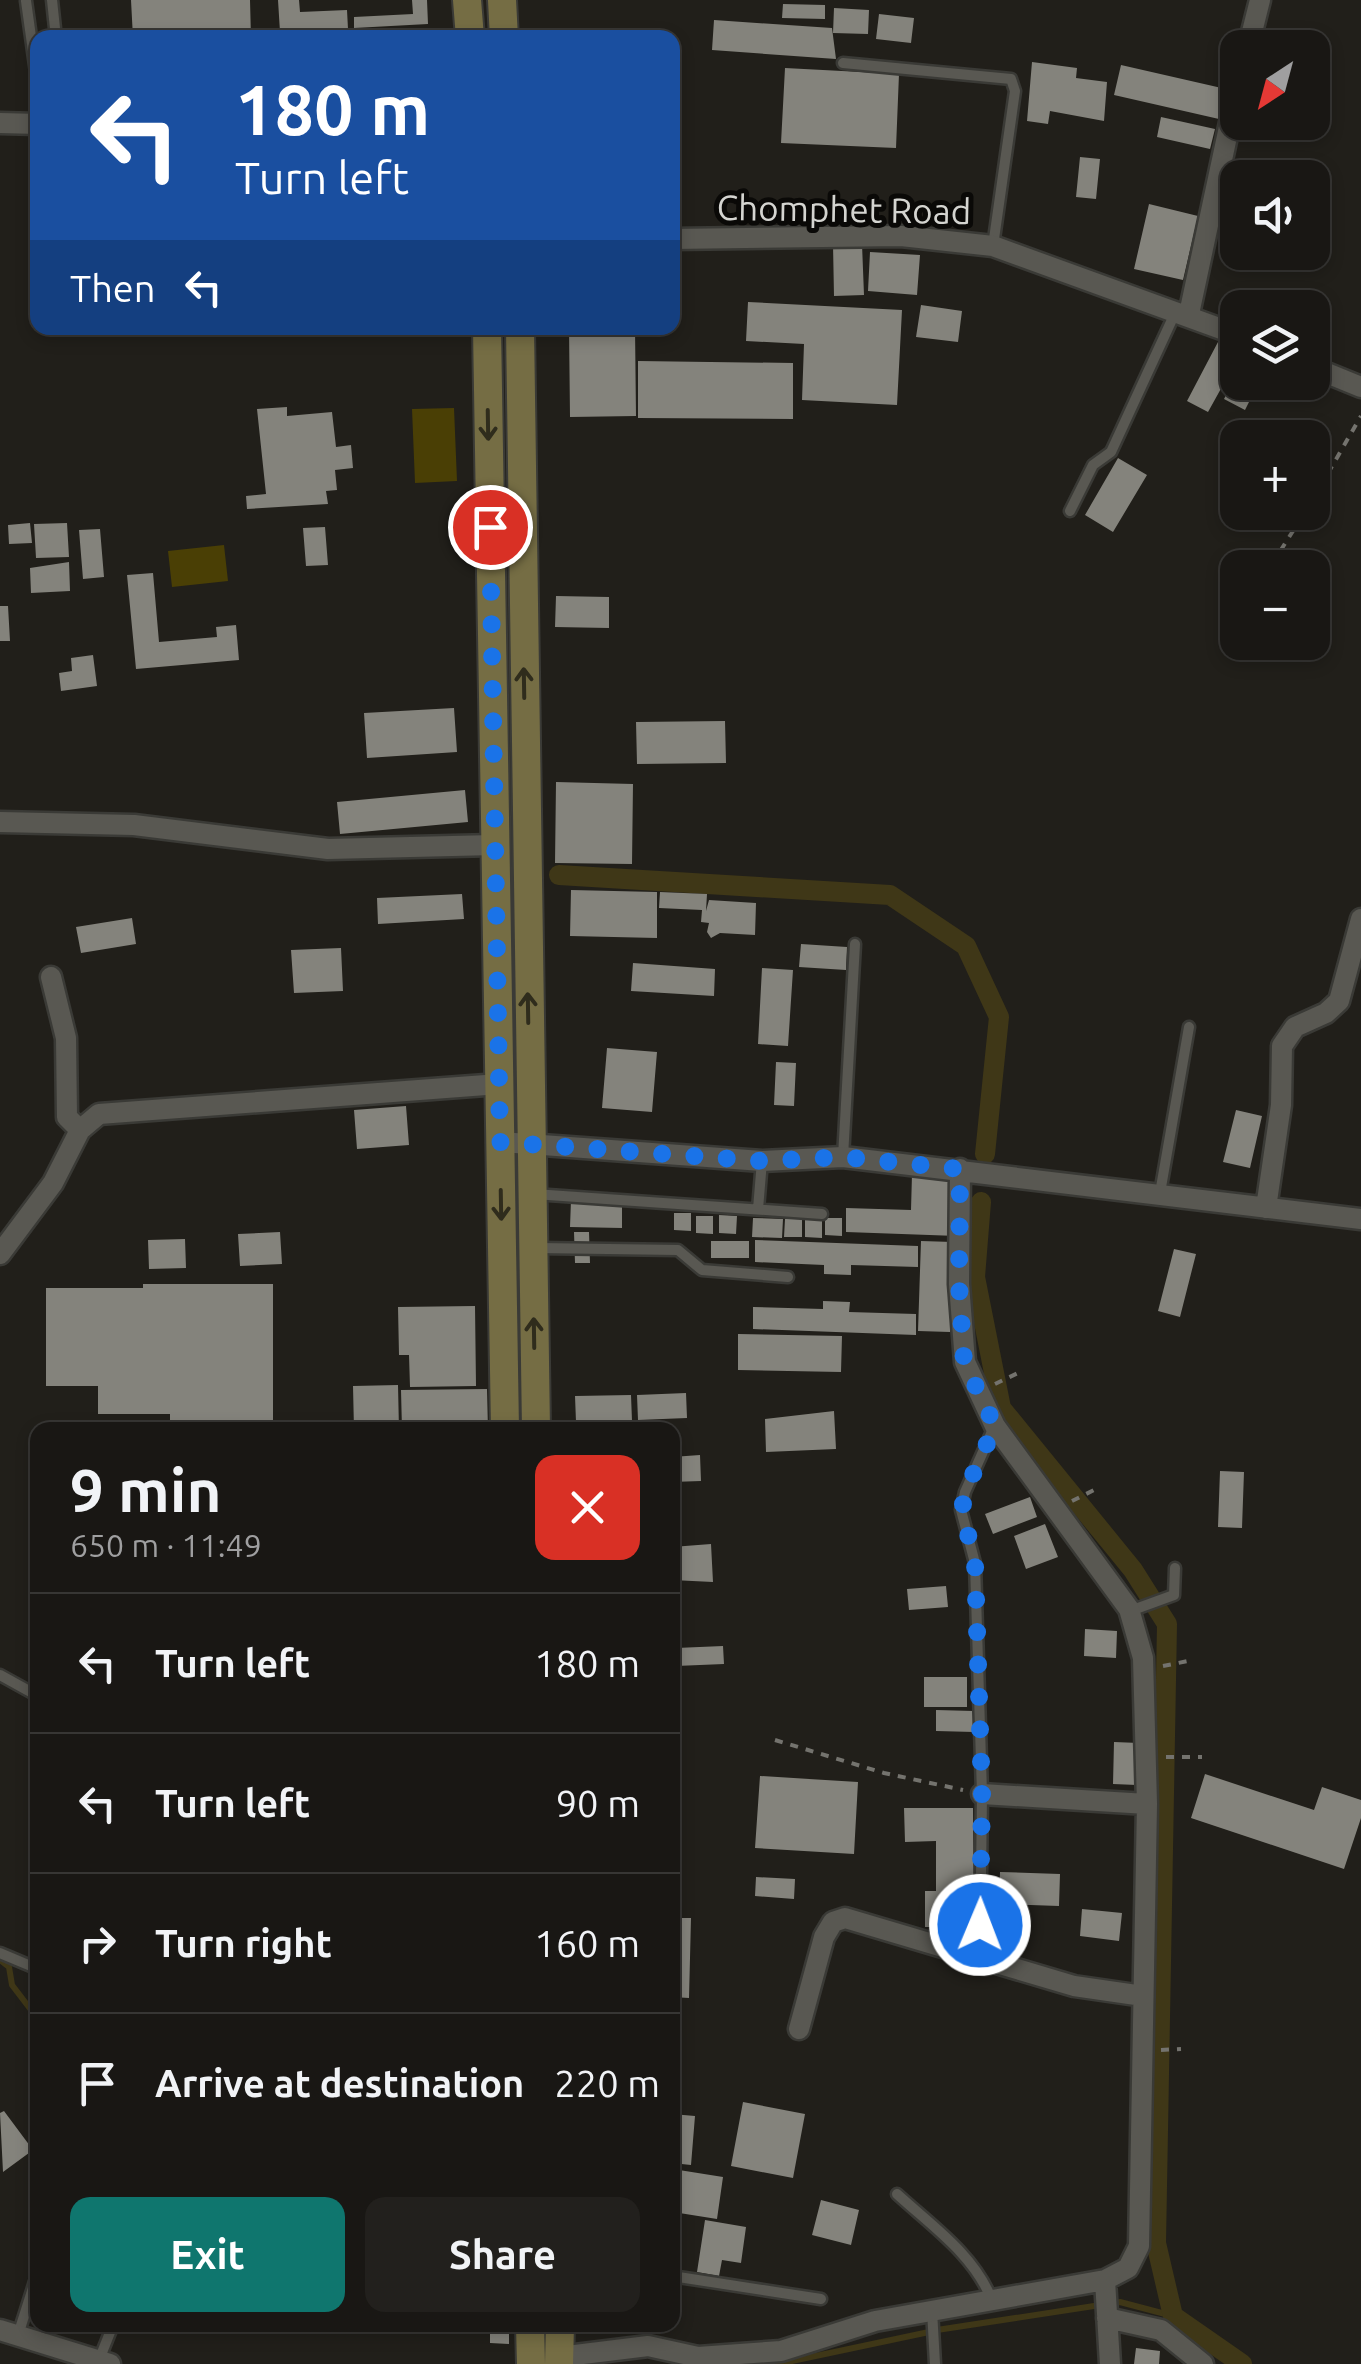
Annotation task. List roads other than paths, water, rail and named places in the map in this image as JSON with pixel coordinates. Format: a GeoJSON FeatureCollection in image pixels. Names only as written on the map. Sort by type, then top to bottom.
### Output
{"type":"FeatureCollection","features":[{"type":"Feature","properties":{"kind":"main road"},"geometry":{"type":"LineString","coordinates":[[467,0],[469,30]]}},
{"type":"Feature","properties":{"kind":"main road"},"geometry":{"type":"LineString","coordinates":[[502,0],[504,30]]}},
{"type":"Feature","properties":{"kind":"main road"},"geometry":{"type":"LineString","coordinates":[[487,335],[505,1422]]}},
{"type":"Feature","properties":{"kind":"main road"},"geometry":{"type":"LineString","coordinates":[[520,335],[536,1422]]}},
{"type":"Feature","properties":{"kind":"main road"},"geometry":{"type":"LineString","coordinates":[[530,2332],[531,2364]]}},
{"type":"Feature","properties":{"kind":"main road"},"geometry":{"type":"LineString","coordinates":[[559,2361],[560,2332]]}},
{"type":"Feature","properties":{"kind":"street"},"geometry":{"type":"LineString","coordinates":[[1252,30],[1260,0]]}},
{"type":"Feature","properties":{"kind":"street"},"geometry":{"type":"LineString","coordinates":[[0,123],[30,124]]}},
{"type":"Feature","properties":{"kind":"street"},"geometry":{"type":"LineString","coordinates":[[1182,312],[1224,140]]}},
{"type":"Feature","properties":{"kind":"street","name":"Chomphet Road"},"geometry":{"type":"LineString","coordinates":[[680,239],[901,236],[993,246],[1220,328]]}},
{"type":"Feature","properties":{"kind":"street"},"geometry":{"type":"LineString","coordinates":[[1330,374],[1361,387]]}},
{"type":"Feature","properties":{"kind":"street"},"geometry":{"type":"LineString","coordinates":[[0,822],[134,824],[328,849],[494,845]]}},
{"type":"Feature","properties":{"kind":"street"},"geometry":{"type":"LineString","coordinates":[[1266,1208],[1281,1106],[1282,1046],[1296,1027],[1326,1013],[1339,1001],[1361,920]]}},
{"type":"Feature","properties":{"kind":"street"},"geometry":{"type":"LineString","coordinates":[[51,976],[66,1038],[67,1117],[80,1130]]}},
{"type":"Feature","properties":{"kind":"street"},"geometry":{"type":"LineString","coordinates":[[0,1254],[52,1183],[80,1130],[99,1114],[122,1109],[500,1084]]}},
{"type":"Feature","properties":{"kind":"street"},"geometry":{"type":"LineString","coordinates":[[500,1142],[762,1161],[843,1157],[1361,1219]]}},
{"type":"Feature","properties":{"kind":"street"},"geometry":{"type":"LineString","coordinates":[[559,2361],[648,2346],[698,2357],[781,2352],[875,2321],[1106,2280],[1128,2268],[1138,2246],[1147,1804],[1144,1670],[1130,1611],[1059,1508],[995,1426],[964,1362],[959,1284],[960,1169]]}},
{"type":"Feature","properties":{"kind":"street"},"geometry":{"type":"LineString","coordinates":[[982,1794],[1147,1804]]}},
{"type":"Feature","properties":{"kind":"street"},"geometry":{"type":"LineString","coordinates":[[799,2028],[824,1937],[833,1922],[845,1918],[1074,1986],[1143,1996]]}},
{"type":"Feature","properties":{"kind":"street"},"geometry":{"type":"LineString","coordinates":[[1106,2280],[1110,2364]]}},
{"type":"Feature","properties":{"kind":"street"},"geometry":{"type":"LineString","coordinates":[[1107,2318],[1161,2330],[1203,2364]]}},
{"type":"Feature","properties":{"kind":"street"},"geometry":{"type":"LineString","coordinates":[[9,2333],[104,2362]]}},
{"type":"Feature","properties":{"kind":"lane"},"geometry":{"type":"LineString","coordinates":[[52,0],[55,30]]}},
{"type":"Feature","properties":{"kind":"lane"},"geometry":{"type":"LineString","coordinates":[[26,1],[30,30]]}},
{"type":"Feature","properties":{"kind":"lane"},"geometry":{"type":"LineString","coordinates":[[843,63],[1011,79],[1015,91],[993,246]]}},
{"type":"Feature","properties":{"kind":"lane"},"geometry":{"type":"LineString","coordinates":[[1070,510],[1093,466],[1111,452],[1182,312]]}},
{"type":"Feature","properties":{"kind":"lane"},"geometry":{"type":"LineString","coordinates":[[843,1157],[855,944]]}},
{"type":"Feature","properties":{"kind":"lane"},"geometry":{"type":"LineString","coordinates":[[1160,1193],[1189,1027]]}},
{"type":"Feature","properties":{"kind":"lane"},"geometry":{"type":"LineString","coordinates":[[758,1210],[762,1161]]}},
{"type":"Feature","properties":{"kind":"lane"},"geometry":{"type":"LineString","coordinates":[[530,1194],[822,1214]]}},
{"type":"Feature","properties":{"kind":"lane"},"geometry":{"type":"LineString","coordinates":[[532,1248],[678,1250],[702,1270],[788,1277]]}},
{"type":"Feature","properties":{"kind":"lane"},"geometry":{"type":"LineString","coordinates":[[980,1958],[982,1794],[975,1563],[962,1510],[965,1492],[995,1426]]}},
{"type":"Feature","properties":{"kind":"lane"},"geometry":{"type":"LineString","coordinates":[[1130,1611],[1177,1591],[1175,1568]]}},
{"type":"Feature","properties":{"kind":"lane"},"geometry":{"type":"LineString","coordinates":[[0,1675],[30,1692]]}},
{"type":"Feature","properties":{"kind":"lane"},"geometry":{"type":"LineString","coordinates":[[0,1952],[30,1965]]}},
{"type":"Feature","properties":{"kind":"lane"},"geometry":{"type":"LineString","coordinates":[[898,2194],[966,2256],[982,2276],[992,2298]]}},
{"type":"Feature","properties":{"kind":"lane"},"geometry":{"type":"LineString","coordinates":[[680,2277],[821,2300]]}},
{"type":"Feature","properties":{"kind":"lane"},"geometry":{"type":"LineString","coordinates":[[9,2333],[30,2289]]}},
{"type":"Feature","properties":{"kind":"lane"},"geometry":{"type":"LineString","coordinates":[[932,2310],[936,2364]]}},
{"type":"Feature","properties":{"kind":"lane"},"geometry":{"type":"LineString","coordinates":[[104,2362],[112,2332]]}},
{"type":"Feature","properties":{"kind":"waterway"},"geometry":{"type":"LineString","coordinates":[[559,875],[890,895],[966,946],[999,1017],[985,1154]]}},
{"type":"Feature","properties":{"kind":"waterway"},"geometry":{"type":"LineString","coordinates":[[981,1202],[975,1277],[1001,1408],[1133,1570],[1167,1624],[1156,2243],[1173,2316],[1242,2364]]}},
{"type":"Feature","properties":{"kind":"waterway"},"geometry":{"type":"LineString","coordinates":[[0,1960],[9,1967],[12,1985],[30,2009]]}},
{"type":"Feature","properties":{"kind":"waterway"},"geometry":{"type":"LineString","coordinates":[[937,2330],[1120,2302],[1173,2316]]}},
{"type":"Feature","properties":{"kind":"waterway"},"geometry":{"type":"LineString","coordinates":[[778,2364],[929,2332]]}}]}
